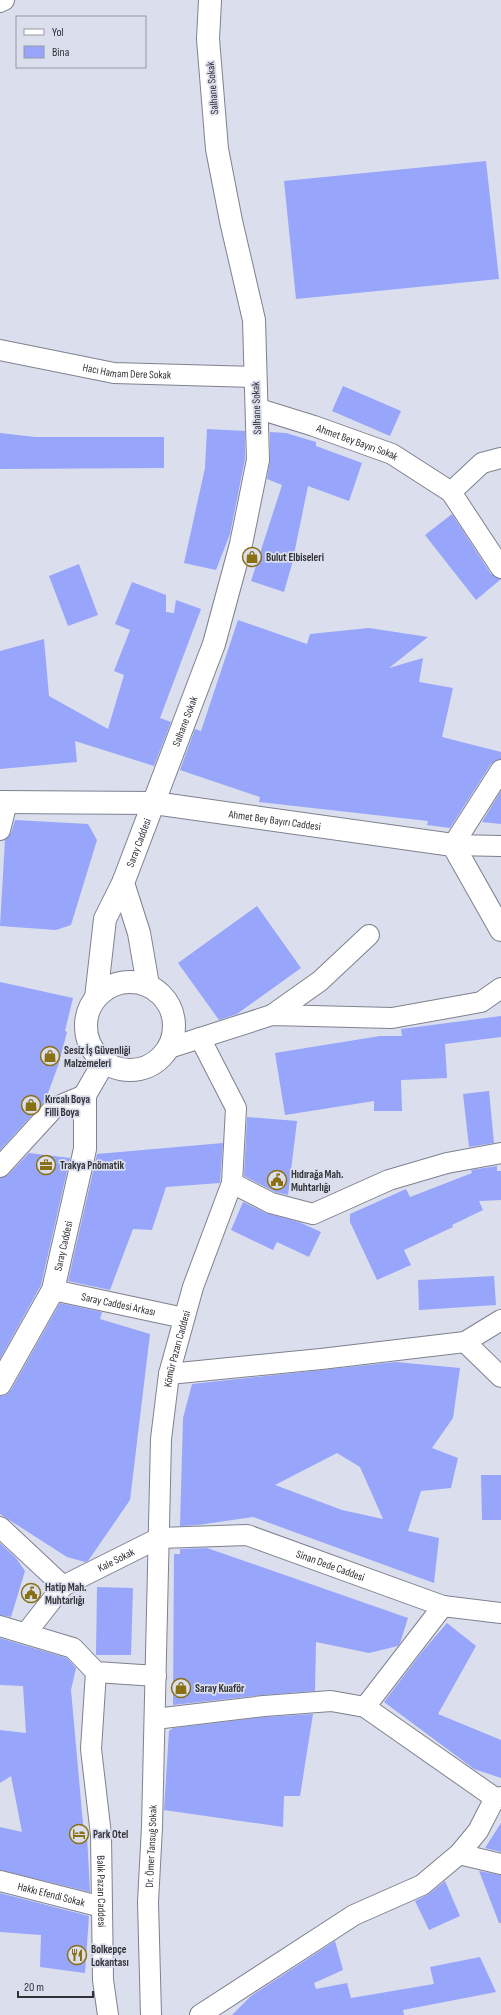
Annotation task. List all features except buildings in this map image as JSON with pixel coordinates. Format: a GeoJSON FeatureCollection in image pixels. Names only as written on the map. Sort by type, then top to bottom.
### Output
{"type":"FeatureCollection","features":[{"type":"Feature","properties":{"kind":"street"},"geometry":{"type":"LineString","coordinates":[[0,2],[4,0]]}},
{"type":"Feature","properties":{"kind":"street","name":"Salhane Sokak"},"geometry":{"type":"LineString","coordinates":[[154,803],[214,644],[239,552],[258,460],[254,320],[231,221],[217,149],[208,39],[210,0]]}},
{"type":"Feature","properties":{"kind":"street","name":"Hacı Hamam Dere Sokak"},"geometry":{"type":"LineString","coordinates":[[0,350],[114,373],[256,377]]}},
{"type":"Feature","properties":{"kind":"street","name":"Ahmet Bey Bayırı Sokak"},"geometry":{"type":"LineString","coordinates":[[256,408],[314,426],[392,454],[451,492]]}},
{"type":"Feature","properties":{"kind":"street"},"geometry":{"type":"LineString","coordinates":[[501,458],[482,463],[451,492],[501,568]]}},
{"type":"Feature","properties":{"kind":"street"},"geometry":{"type":"LineString","coordinates":[[453,845],[501,770]]}},
{"type":"Feature","properties":{"kind":"street"},"geometry":{"type":"LineString","coordinates":[[0,830],[3,802]]}},
{"type":"Feature","properties":{"kind":"street","name":"Ahmet Bey Bayırı Caddesi"},"geometry":{"type":"LineString","coordinates":[[3,802],[154,803],[453,845]]}},
{"type":"Feature","properties":{"kind":"street","name":"Saray Caddesi"},"geometry":{"type":"LineString","coordinates":[[96,998],[105,919],[122,883],[154,803]]}},
{"type":"Feature","properties":{"kind":"street"},"geometry":{"type":"LineString","coordinates":[[453,845],[501,846]]}},
{"type":"Feature","properties":{"kind":"street"},"geometry":{"type":"LineString","coordinates":[[453,845],[501,930]]}},
{"type":"Feature","properties":{"kind":"street"},"geometry":{"type":"LineString","coordinates":[[122,883],[139,933],[148,985]]}},
{"type":"Feature","properties":{"kind":"street"},"geometry":{"type":"LineString","coordinates":[[169,1048],[272,1015],[320,981],[369,935]]}},
{"type":"Feature","properties":{"kind":"street"},"geometry":{"type":"LineString","coordinates":[[120,982],[134,982],[148,985],[160,993],[170,1005],[174,1019],[174,1034],[169,1048],[160,1060],[147,1068],[132,1071],[117,1069],[104,1062],[93,1052],[87,1038],[85,1024],[88,1010],[96,998],[106,988],[120,982]]}},
{"type":"Feature","properties":{"kind":"street"},"geometry":{"type":"LineString","coordinates":[[272,1015],[392,1018],[481,1002],[501,988]]}},
{"type":"Feature","properties":{"kind":"street","name":"Kömür Pazarı Caddesi"},"geometry":{"type":"LineString","coordinates":[[156,1676],[161,1439],[169,1374],[193,1287],[232,1183],[236,1108],[200,1038]]}},
{"type":"Feature","properties":{"kind":"street"},"geometry":{"type":"LineString","coordinates":[[0,1167],[54,1108],[85,1095],[104,1062]]}},
{"type":"Feature","properties":{"kind":"street","name":"Saray Caddesi"},"geometry":{"type":"LineString","coordinates":[[0,1384],[53,1290],[85,1149],[85,1095]]}},
{"type":"Feature","properties":{"kind":"street"},"geometry":{"type":"LineString","coordinates":[[232,1183],[271,1203],[313,1214],[389,1180],[447,1163],[501,1153]]}},
{"type":"Feature","properties":{"kind":"street","name":"Saray Caddesi Arkası"},"geometry":{"type":"LineString","coordinates":[[53,1290],[184,1318]]}},
{"type":"Feature","properties":{"kind":"street"},"geometry":{"type":"LineString","coordinates":[[169,1374],[321,1359],[464,1342],[501,1320]]}},
{"type":"Feature","properties":{"kind":"street"},"geometry":{"type":"LineString","coordinates":[[464,1342],[501,1376]]}},
{"type":"Feature","properties":{"kind":"street"},"geometry":{"type":"LineString","coordinates":[[0,1527],[63,1586]]}},
{"type":"Feature","properties":{"kind":"street","name":"Sinan Dede Caddesi"},"geometry":{"type":"LineString","coordinates":[[158,1538],[247,1535],[443,1606],[501,1613]]}},
{"type":"Feature","properties":{"kind":"street","name":"Kale Sokak"},"geometry":{"type":"LineString","coordinates":[[26,1633],[63,1586],[158,1538]]}},
{"type":"Feature","properties":{"kind":"street"},"geometry":{"type":"LineString","coordinates":[[365,1707],[443,1606]]}},
{"type":"Feature","properties":{"kind":"street"},"geometry":{"type":"LineString","coordinates":[[0,1626],[73,1648],[96,1672],[156,1676]]}},
{"type":"Feature","properties":{"kind":"street","name":"Balık Pazarı Caddesi"},"geometry":{"type":"LineString","coordinates":[[96,1672],[91,1749],[101,1835],[103,1980],[108,2015]]}},
{"type":"Feature","properties":{"kind":"street","name":"Dr. Ömer Tansuğ Sokak"},"geometry":{"type":"LineString","coordinates":[[151,2015],[148,1902],[156,1676]]}},
{"type":"Feature","properties":{"kind":"street"},"geometry":{"type":"LineString","coordinates":[[155,1719],[264,1706],[331,1701],[365,1707],[498,1798],[478,1830],[459,1854],[422,1885],[354,1915],[200,2015]]}},
{"type":"Feature","properties":{"kind":"street"},"geometry":{"type":"LineString","coordinates":[[459,1854],[501,1864]]}},
{"type":"Feature","properties":{"kind":"street","name":"Hakkı Efendi Sokak"},"geometry":{"type":"LineString","coordinates":[[0,1882],[102,1907]]}},
{"type":"Feature","properties":{"kind":"place","name":"Bulut Elbiseleri"},"geometry":{"type":"Point","coordinates":[252,557]}},
{"type":"Feature","properties":{"kind":"place","name":"Sesiz İş Güvenliği Malzemeleri"},"geometry":{"type":"Point","coordinates":[50,1056]}},
{"type":"Feature","properties":{"kind":"place","name":"Kırcalı Boya Filli Boya"},"geometry":{"type":"Point","coordinates":[31,1105]}},
{"type":"Feature","properties":{"kind":"place","name":"Trakya Pnömatik"},"geometry":{"type":"Point","coordinates":[46,1165]}},
{"type":"Feature","properties":{"kind":"place","name":"Hıdırağa Mah. Muhtarlığı"},"geometry":{"type":"Point","coordinates":[277,1180]}},
{"type":"Feature","properties":{"kind":"place","name":"Hatip Mah. Muhtarlığı"},"geometry":{"type":"Point","coordinates":[31,1593]}},
{"type":"Feature","properties":{"kind":"place","name":"Saray Kuaför"},"geometry":{"type":"Point","coordinates":[181,1688]}},
{"type":"Feature","properties":{"kind":"place","name":"Park Otel"},"geometry":{"type":"Point","coordinates":[79,1834]}},
{"type":"Feature","properties":{"kind":"place","name":"Bolkepçe Lokantası"},"geometry":{"type":"Point","coordinates":[77,1955]}}]}
